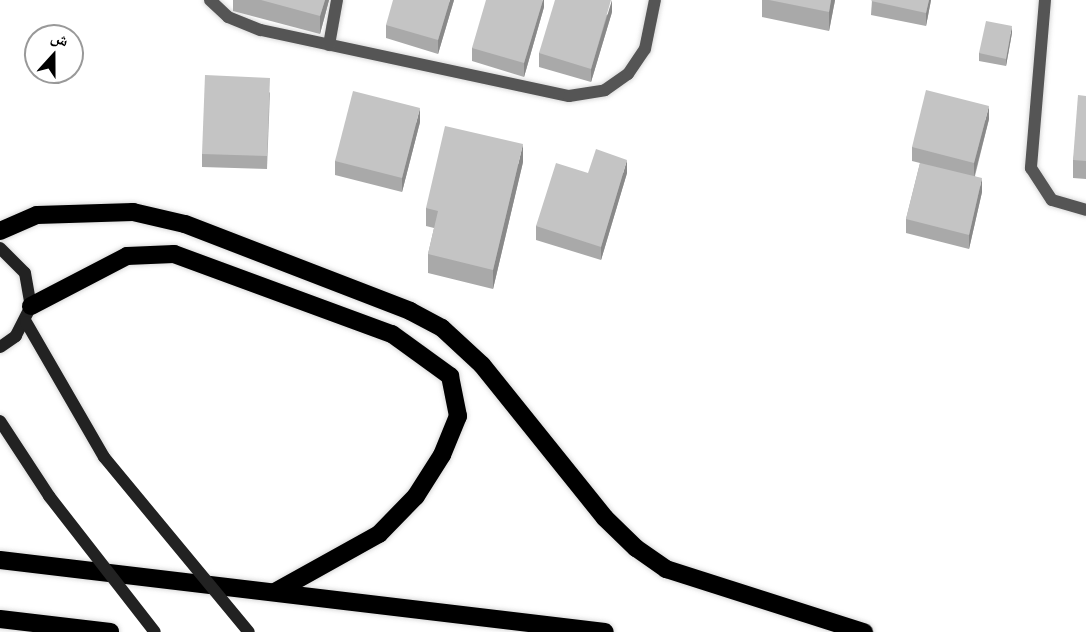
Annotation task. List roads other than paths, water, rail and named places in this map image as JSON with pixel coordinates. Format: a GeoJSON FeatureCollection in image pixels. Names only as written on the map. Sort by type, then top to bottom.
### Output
{"type":"FeatureCollection","features":[{"type":"Feature","properties":{"kind":"highway"},"geometry":{"type":"LineString","coordinates":[[0,231],[37,215],[133,212],[185,224],[410,311],[442,328],[483,364],[605,518],[659,564],[864,632]]}},
{"type":"Feature","properties":{"kind":"highway"},"geometry":{"type":"LineString","coordinates":[[28,314],[127,256],[174,254],[392,334],[450,376],[458,416],[416,496],[379,534],[275,592]]}},
{"type":"Feature","properties":{"kind":"highway"},"geometry":{"type":"LineString","coordinates":[[0,561],[605,632]]}},
{"type":"Feature","properties":{"kind":"highway"},"geometry":{"type":"LineString","coordinates":[[0,619],[110,632]]}},
{"type":"Feature","properties":{"kind":"street"},"geometry":{"type":"LineString","coordinates":[[210,0],[228,17],[261,30],[569,96],[604,90],[628,74],[645,49],[655,0]]}},
{"type":"Feature","properties":{"kind":"street"},"geometry":{"type":"LineString","coordinates":[[329,45],[338,0]]}},
{"type":"Feature","properties":{"kind":"street"},"geometry":{"type":"LineString","coordinates":[[1045,0],[1031,168],[1052,200],[1086,210]]}},
{"type":"Feature","properties":{"kind":"street"},"geometry":{"type":"LineString","coordinates":[[0,249],[25,273],[28,314],[104,457],[249,632]]}},
{"type":"Feature","properties":{"kind":"street"},"geometry":{"type":"LineString","coordinates":[[0,347],[28,314]]}},
{"type":"Feature","properties":{"kind":"street"},"geometry":{"type":"LineString","coordinates":[[0,421],[49,496],[155,632]]}}]}
